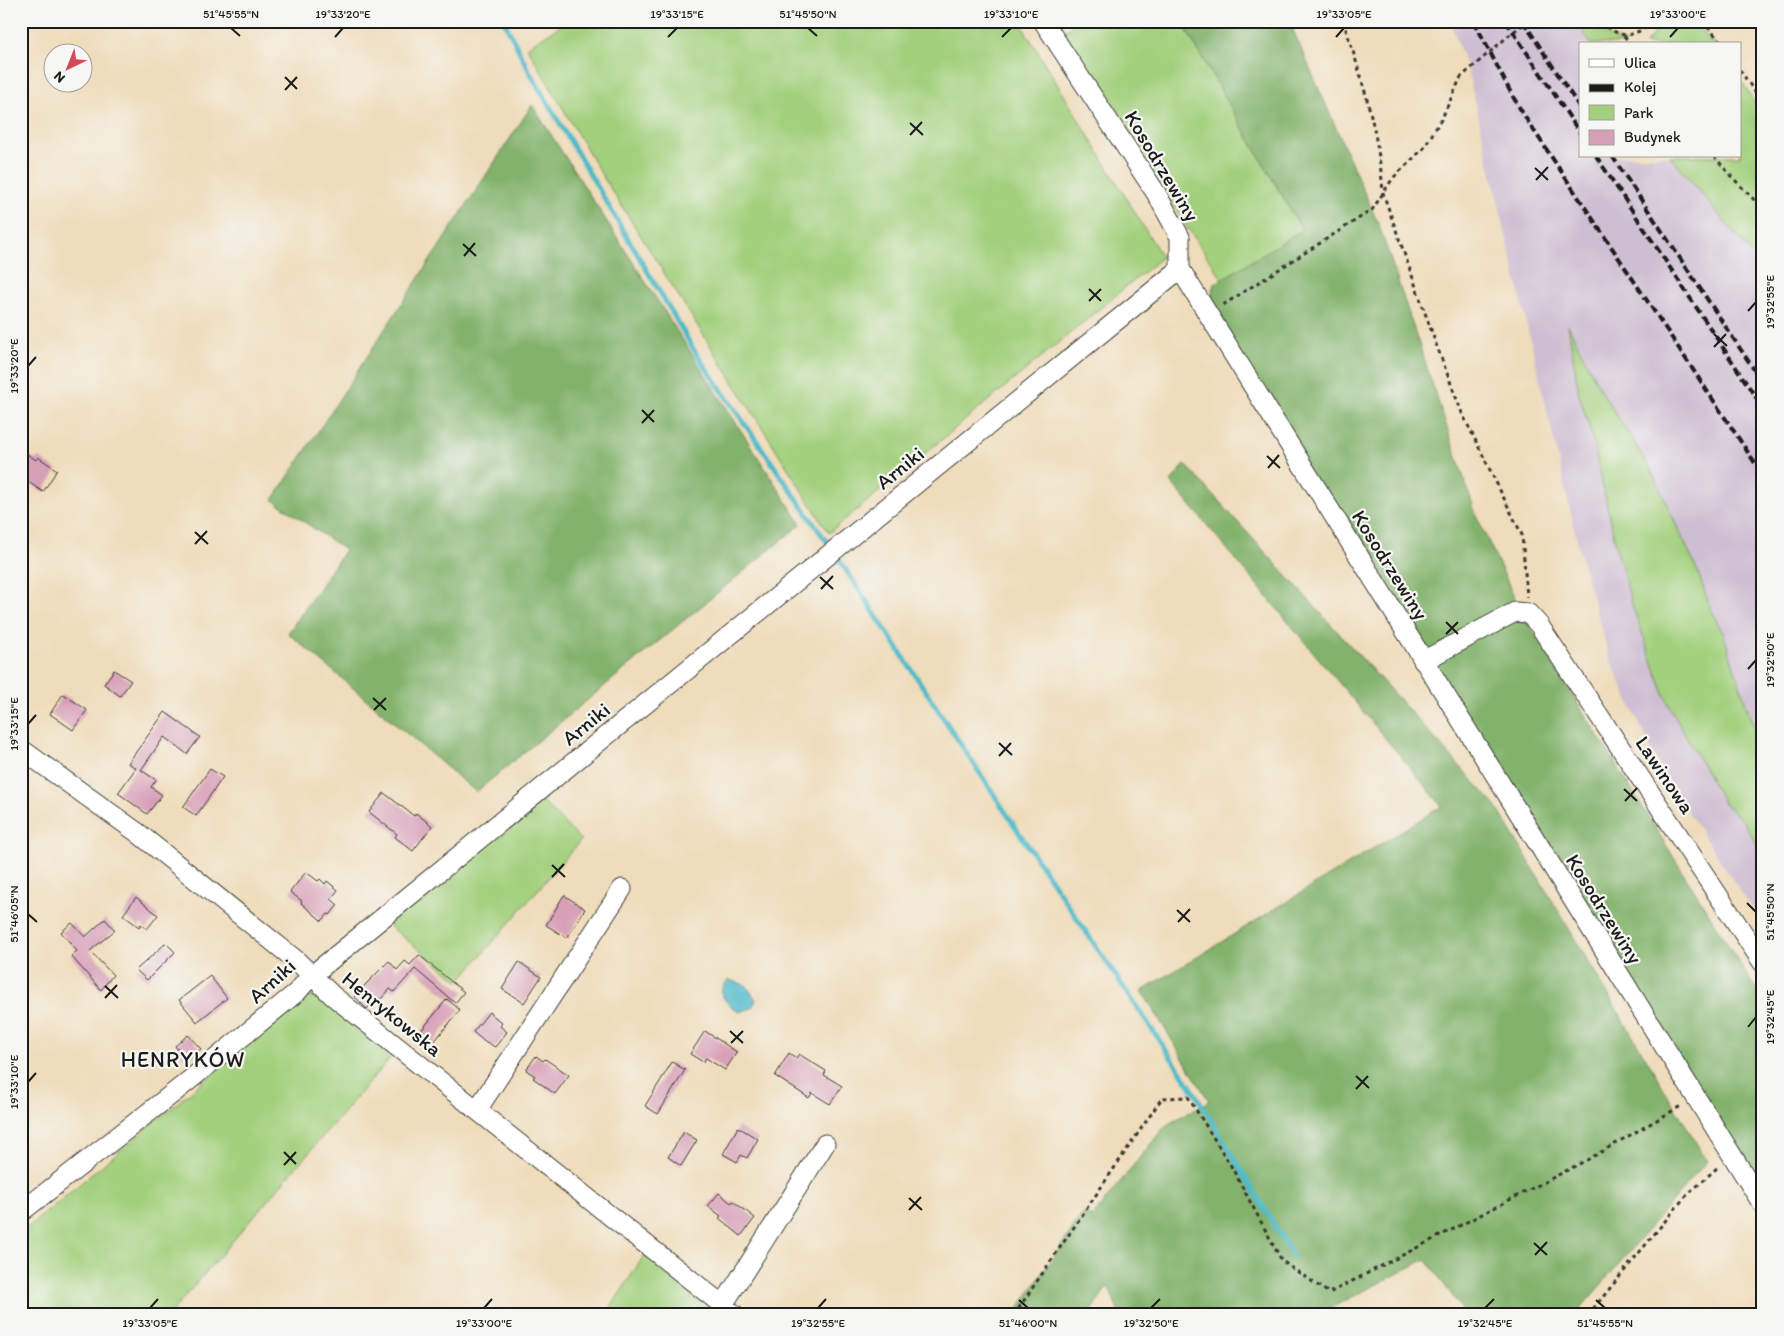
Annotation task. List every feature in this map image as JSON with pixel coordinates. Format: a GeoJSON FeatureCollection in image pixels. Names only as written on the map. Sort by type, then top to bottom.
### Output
{"type":"FeatureCollection","features":[{"type":"Feature","properties":{"kind":"street","name":"Kosodrzewiny"},"geometry":{"type":"LineString","coordinates":[[1043,21],[1156,193],[1180,237],[1180,269],[1730,1156],[1763,1205]]}},
{"type":"Feature","properties":{"kind":"street","name":"Arniki"},"geometry":{"type":"LineString","coordinates":[[21,1212],[181,1087],[297,992],[310,976],[1180,269]]}},
{"type":"Feature","properties":{"kind":"street"},"geometry":{"type":"LineString","coordinates":[[1423,661],[1515,612],[1528,613]]}},
{"type":"Feature","properties":{"kind":"street","name":"Lawinowa"},"geometry":{"type":"LineString","coordinates":[[1528,613],[1539,625],[1763,963]]}},
{"type":"Feature","properties":{"kind":"street","name":"Henrykowska"},"geometry":{"type":"LineString","coordinates":[[21,749],[138,832],[297,961],[310,976],[333,996],[729,1310]]}},
{"type":"Feature","properties":{"kind":"street"},"geometry":{"type":"LineString","coordinates":[[477,1110],[622,889]]}},
{"type":"Feature","properties":{"kind":"street"},"geometry":{"type":"LineString","coordinates":[[729,1310],[825,1144]]}},
{"type":"Feature","properties":{"kind":"path"},"geometry":{"type":"LineString","coordinates":[[1343,21],[1365,86],[1382,173],[1383,193],[1462,413],[1522,535],[1528,613]]}},
{"type":"Feature","properties":{"kind":"path"},"geometry":{"type":"LineString","coordinates":[[1208,315],[1372,210],[1394,178],[1424,148],[1442,118],[1461,77],[1528,21]]}},
{"type":"Feature","properties":{"kind":"path"},"geometry":{"type":"LineString","coordinates":[[1601,21],[1607,28],[1624,36],[1629,42]]}},
{"type":"Feature","properties":{"kind":"path"},"geometry":{"type":"LineString","coordinates":[[1624,36],[1632,35],[1658,21]]}},
{"type":"Feature","properties":{"kind":"path"},"geometry":{"type":"LineString","coordinates":[[1702,21],[1720,42]]}},
{"type":"Feature","properties":{"kind":"path"},"geometry":{"type":"LineString","coordinates":[[1742,73],[1763,104]]}},
{"type":"Feature","properties":{"kind":"path"},"geometry":{"type":"LineString","coordinates":[[1716,158],[1763,209]]}},
{"type":"Feature","properties":{"kind":"path"},"geometry":{"type":"LineString","coordinates":[[1014,1315],[1162,1098],[1188,1096],[1231,1166],[1282,1261],[1329,1293],[1587,1160],[1695,1098]]}},
{"type":"Feature","properties":{"kind":"path"},"geometry":{"type":"LineString","coordinates":[[1588,1315],[1684,1198],[1730,1156]]}},
{"type":"Feature","properties":{"kind":"shaded area"},"geometry":{"type":"Polygon","coordinates":[[[1442,21],[1578,21],[1592,42],[1579,42],[1579,158],[1677,158],[1763,263],[1763,925],[1689,814],[1658,763],[1610,659],[1583,565],[1467,68],[1450,22],[1442,23],[1442,21]]]}},
{"type":"Feature","properties":{"kind":"green space"},"geometry":{"type":"Polygon","coordinates":[[[568,21],[1019,21],[1162,257],[829,533],[600,172],[527,47],[568,21]]]}},
{"type":"Feature","properties":{"kind":"green space"},"geometry":{"type":"Polygon","coordinates":[[[1078,21],[1181,21],[1302,230],[1223,280],[1058,37],[1078,21]]]}},
{"type":"Feature","properties":{"kind":"green space"},"geometry":{"type":"Polygon","coordinates":[[[1181,21],[1289,21],[1380,228],[1477,517],[1523,615],[1763,1001],[1763,1205],[1208,315],[1214,284],[1302,230],[1181,21]]]}},
{"type":"Feature","properties":{"kind":"green space"},"geometry":{"type":"Polygon","coordinates":[[[1576,21],[1597,21],[1609,36],[1621,42],[1590,42],[1576,21]]]}},
{"type":"Feature","properties":{"kind":"green space"},"geometry":{"type":"Polygon","coordinates":[[[1677,24],[1693,24],[1714,42],[1647,42],[1657,30],[1677,24]]]}},
{"type":"Feature","properties":{"kind":"green space"},"geometry":{"type":"Polygon","coordinates":[[[1742,81],[1763,117],[1763,267],[1672,158],[1742,158],[1742,81]]]}},
{"type":"Feature","properties":{"kind":"green space"},"geometry":{"type":"Polygon","coordinates":[[[532,105],[801,524],[476,792],[288,633],[345,550],[273,500],[532,105]]]}},
{"type":"Feature","properties":{"kind":"green space"},"geometry":{"type":"Polygon","coordinates":[[[1568,325],[1600,389],[1650,468],[1698,572],[1711,611],[1723,633],[1763,756],[1763,854],[1742,820],[1724,803],[1664,694],[1632,605],[1617,550],[1591,433],[1579,394],[1568,325]]]}},
{"type":"Feature","properties":{"kind":"green space"},"geometry":{"type":"Polygon","coordinates":[[[1185,464],[1496,806],[1707,1161],[1575,1315],[1466,1315],[1426,1259],[1325,1311],[1323,1315],[1125,1315],[1118,1310],[1108,1286],[1088,1315],[1014,1315],[1084,1212],[1092,1217],[1165,1126],[1209,1101],[1142,991],[1442,806],[1171,482],[1185,464]]]}},
{"type":"Feature","properties":{"kind":"green space"},"geometry":{"type":"Polygon","coordinates":[[[539,798],[581,840],[459,981],[388,925],[539,798]]]}},
{"type":"Feature","properties":{"kind":"green space"},"geometry":{"type":"Polygon","coordinates":[[[307,995],[322,999],[391,1057],[169,1315],[21,1315],[21,1233],[307,995]]]}},
{"type":"Feature","properties":{"kind":"green space"},"geometry":{"type":"Polygon","coordinates":[[[645,1254],[718,1315],[606,1315],[645,1254]]]}},
{"type":"Feature","properties":{"kind":"water"},"geometry":{"type":"Polygon","coordinates":[[[729,980],[746,985],[756,1000],[752,1008],[740,1012],[727,1002],[722,994],[722,990],[729,980]]]}},
{"type":"Feature","properties":{"kind":"building"},"geometry":{"type":"Polygon","coordinates":[[[21,450],[36,460],[38,457],[57,470],[43,492],[21,477],[21,450]]]}},
{"type":"Feature","properties":{"kind":"building"},"geometry":{"type":"Polygon","coordinates":[[[114,670],[131,681],[120,696],[104,684],[114,670]]]}},
{"type":"Feature","properties":{"kind":"building"},"geometry":{"type":"Polygon","coordinates":[[[63,694],[87,710],[73,730],[50,714],[63,694]]]}},
{"type":"Feature","properties":{"kind":"building"},"geometry":{"type":"Polygon","coordinates":[[[165,712],[200,737],[187,754],[164,737],[141,770],[156,780],[151,787],[162,795],[147,814],[118,793],[136,768],[128,763],[165,712]]]}},
{"type":"Feature","properties":{"kind":"building"},"geometry":{"type":"Polygon","coordinates":[[[210,769],[223,777],[196,816],[183,807],[210,769]]]}},
{"type":"Feature","properties":{"kind":"building"},"geometry":{"type":"Polygon","coordinates":[[[384,793],[414,816],[416,813],[432,826],[413,851],[395,837],[397,834],[369,812],[384,793]]]}},
{"type":"Feature","properties":{"kind":"building"},"geometry":{"type":"Polygon","coordinates":[[[306,872],[318,881],[320,879],[325,884],[327,881],[338,890],[331,899],[338,905],[322,921],[290,892],[306,872]]]}},
{"type":"Feature","properties":{"kind":"building"},"geometry":{"type":"Polygon","coordinates":[[[564,895],[585,909],[567,938],[546,925],[564,895]]]}},
{"type":"Feature","properties":{"kind":"building"},"geometry":{"type":"Polygon","coordinates":[[[136,897],[158,915],[147,929],[141,924],[139,927],[123,915],[136,897]]]}},
{"type":"Feature","properties":{"kind":"building"},"geometry":{"type":"Polygon","coordinates":[[[105,919],[115,930],[90,951],[113,975],[101,990],[71,956],[77,951],[61,932],[72,923],[85,937],[105,919]]]}},
{"type":"Feature","properties":{"kind":"building"},"geometry":{"type":"Polygon","coordinates":[[[166,943],[175,952],[147,980],[136,970],[166,943]]]}},
{"type":"Feature","properties":{"kind":"building"},"geometry":{"type":"Polygon","coordinates":[[[419,955],[464,992],[455,1003],[415,969],[394,992],[390,989],[380,1000],[378,997],[367,1009],[354,996],[389,961],[397,970],[405,961],[410,965],[419,955]]]}},
{"type":"Feature","properties":{"kind":"building"},"geometry":{"type":"Polygon","coordinates":[[[519,962],[541,977],[524,1003],[502,989],[519,962]]]}},
{"type":"Feature","properties":{"kind":"building"},"geometry":{"type":"Polygon","coordinates":[[[210,976],[227,998],[197,1022],[179,1000],[210,976]]]}},
{"type":"Feature","properties":{"kind":"building"},"geometry":{"type":"Polygon","coordinates":[[[447,999],[460,1010],[428,1049],[415,1038],[447,999]]]}},
{"type":"Feature","properties":{"kind":"building"},"geometry":{"type":"Polygon","coordinates":[[[489,1012],[502,1023],[500,1026],[507,1032],[495,1047],[486,1043],[473,1032],[489,1012]]]}},
{"type":"Feature","properties":{"kind":"building"},"geometry":{"type":"Polygon","coordinates":[[[705,1031],[737,1052],[725,1070],[706,1058],[703,1062],[690,1054],[705,1031]]]}},
{"type":"Feature","properties":{"kind":"building"},"geometry":{"type":"Polygon","coordinates":[[[188,1035],[201,1049],[187,1060],[175,1046],[188,1035]]]}},
{"type":"Feature","properties":{"kind":"building"},"geometry":{"type":"Polygon","coordinates":[[[789,1053],[796,1058],[799,1054],[826,1071],[824,1075],[842,1086],[830,1104],[812,1093],[809,1098],[775,1076],[789,1053]]]}},
{"type":"Feature","properties":{"kind":"building"},"geometry":{"type":"Polygon","coordinates":[[[536,1056],[543,1061],[545,1059],[569,1075],[555,1094],[533,1078],[535,1076],[526,1070],[536,1056]]]}},
{"type":"Feature","properties":{"kind":"building"},"geometry":{"type":"Polygon","coordinates":[[[672,1062],[685,1070],[658,1114],[645,1106],[672,1062]]]}},
{"type":"Feature","properties":{"kind":"building"},"geometry":{"type":"Polygon","coordinates":[[[738,1127],[758,1139],[747,1158],[741,1155],[737,1162],[723,1154],[738,1127]]]}},
{"type":"Feature","properties":{"kind":"building"},"geometry":{"type":"Polygon","coordinates":[[[684,1132],[697,1140],[681,1166],[668,1157],[684,1132]]]}},
{"type":"Feature","properties":{"kind":"building"},"geometry":{"type":"Polygon","coordinates":[[[719,1193],[755,1218],[741,1236],[708,1206],[719,1193]]]}},
{"type":"Feature","properties":{"kind":"waterway"},"geometry":{"type":"LineString","coordinates":[[504,21],[530,73],[697,355],[831,548]]}},
{"type":"Feature","properties":{"kind":"waterway"},"geometry":{"type":"LineString","coordinates":[[836,555],[1022,837],[1193,1090],[1293,1256]]}},
{"type":"Feature","properties":{"kind":"railway"},"geometry":{"type":"LineString","coordinates":[[1474,21],[1525,117],[1763,475]]}},
{"type":"Feature","properties":{"kind":"railway"},"geometry":{"type":"LineString","coordinates":[[1506,21],[1579,131]]}},
{"type":"Feature","properties":{"kind":"railway"},"geometry":{"type":"LineString","coordinates":[[1523,21],[1579,106]]}},
{"type":"Feature","properties":{"kind":"railway"},"geometry":{"type":"LineString","coordinates":[[1597,158],[1763,408]]}},
{"type":"Feature","properties":{"kind":"railway"},"geometry":{"type":"LineString","coordinates":[[1613,158],[1763,383]]}},
{"type":"Feature","properties":{"kind":"district","name":"HENRYKÓW"},"geometry":{"type":"Point","coordinates":[183,1059]}}]}
